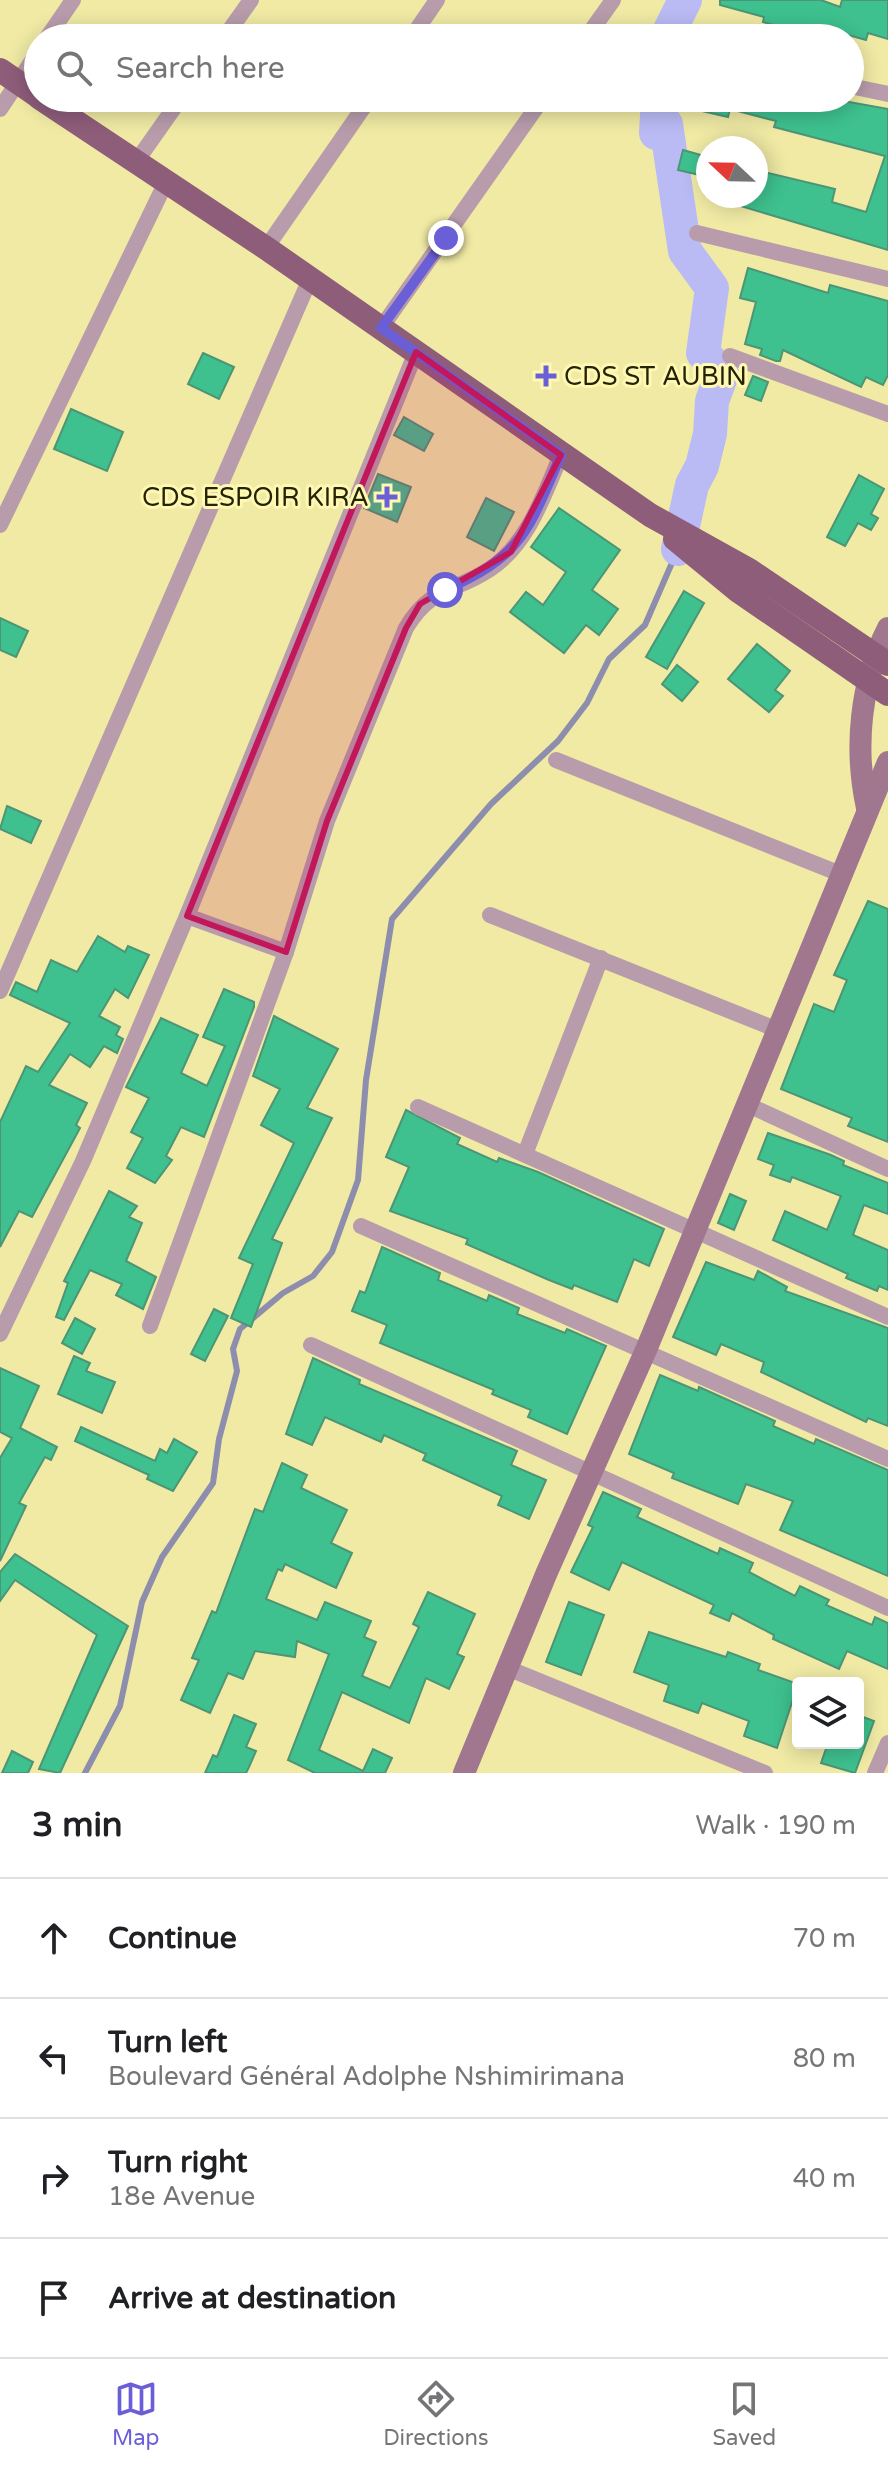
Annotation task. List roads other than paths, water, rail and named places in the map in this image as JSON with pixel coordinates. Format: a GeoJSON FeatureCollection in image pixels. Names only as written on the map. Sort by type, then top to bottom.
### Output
{"type":"FeatureCollection","features":[{"type":"Feature","properties":{"kind":"main road"},"geometry":{"type":"LineString","coordinates":[[61,112],[266,248],[650,515],[716,574],[880,673]]}},
{"type":"Feature","properties":{"kind":"street"},"geometry":{"type":"LineString","coordinates":[[57,24],[73,0]]}},
{"type":"Feature","properties":{"kind":"street"},"geometry":{"type":"LineString","coordinates":[[234,24],[251,0]]}},
{"type":"Feature","properties":{"kind":"street"},"geometry":{"type":"LineString","coordinates":[[421,24],[437,0]]}},
{"type":"Feature","properties":{"kind":"street"},"geometry":{"type":"LineString","coordinates":[[596,24],[613,0]]}},
{"type":"Feature","properties":{"kind":"street"},"geometry":{"type":"LineString","coordinates":[[0,109],[9,76]]}},
{"type":"Feature","properties":{"kind":"street"},"geometry":{"type":"LineString","coordinates":[[864,89],[888,94]]}},
{"type":"Feature","properties":{"kind":"street"},"geometry":{"type":"LineString","coordinates":[[136,162],[171,112]]}},
{"type":"Feature","properties":{"kind":"street"},"geometry":{"type":"LineString","coordinates":[[266,248],[360,112]]}},
{"type":"Feature","properties":{"kind":"street"},"geometry":{"type":"LineString","coordinates":[[381,328],[533,112]]}},
{"type":"Feature","properties":{"kind":"street"},"geometry":{"type":"LineString","coordinates":[[0,525],[166,182]]}},
{"type":"Feature","properties":{"kind":"street"},"geometry":{"type":"LineString","coordinates":[[697,233],[888,279]]}},
{"type":"Feature","properties":{"kind":"street"},"geometry":{"type":"LineString","coordinates":[[0,991],[310,279]]}},
{"type":"Feature","properties":{"kind":"street"},"geometry":{"type":"LineString","coordinates":[[0,1334],[83,1161],[187,916],[416,352]]}},
{"type":"Feature","properties":{"kind":"street"},"geometry":{"type":"LineString","coordinates":[[730,356],[888,414]]}},
{"type":"Feature","properties":{"kind":"street"},"geometry":{"type":"LineString","coordinates":[[150,1326],[286,952],[327,821],[371,705],[406,628],[420,604],[489,570],[511,552],[534,516],[561,455]]}},
{"type":"Feature","properties":{"kind":"street"},"geometry":{"type":"LineString","coordinates":[[867,808],[859,771],[888,628]]}},
{"type":"Feature","properties":{"kind":"street"},"geometry":{"type":"LineString","coordinates":[[556,760],[843,875]]}},
{"type":"Feature","properties":{"kind":"street"},"geometry":{"type":"LineString","coordinates":[[464,1773],[646,1350],[888,762]]}},
{"type":"Feature","properties":{"kind":"street"},"geometry":{"type":"LineString","coordinates":[[490,915],[778,1030]]}},
{"type":"Feature","properties":{"kind":"street"},"geometry":{"type":"LineString","coordinates":[[187,916],[286,952]]}},
{"type":"Feature","properties":{"kind":"street"},"geometry":{"type":"LineString","coordinates":[[525,1154],[601,958]]}},
{"type":"Feature","properties":{"kind":"street"},"geometry":{"type":"LineString","coordinates":[[748,1105],[888,1169]]}},
{"type":"Feature","properties":{"kind":"street"},"geometry":{"type":"LineString","coordinates":[[418,1107],[888,1317]]}},
{"type":"Feature","properties":{"kind":"street"},"geometry":{"type":"LineString","coordinates":[[361,1226],[888,1459]]}},
{"type":"Feature","properties":{"kind":"street"},"geometry":{"type":"LineString","coordinates":[[311,1345],[888,1608]]}},
{"type":"Feature","properties":{"kind":"street"},"geometry":{"type":"LineString","coordinates":[[507,1668],[765,1773]]}},
{"type":"Feature","properties":{"kind":"street"},"geometry":{"type":"LineString","coordinates":[[875,1773],[888,1743]]}},
{"type":"Feature","properties":{"kind":"waterway"},"geometry":{"type":"LineString","coordinates":[[673,24],[685,0]]}},
{"type":"Feature","properties":{"kind":"waterway"},"geometry":{"type":"LineString","coordinates":[[657,112],[656,133],[666,124],[685,251],[712,288],[703,353],[722,374],[712,401],[710,434],[702,466],[692,485],[678,549]]}},
{"type":"Feature","properties":{"kind":"waterway"},"geometry":{"type":"LineString","coordinates":[[85,1773],[120,1706],[142,1602],[162,1557],[213,1483],[219,1439],[237,1371],[233,1349],[240,1329],[283,1293],[313,1276],[332,1252],[358,1180],[366,1080],[392,919],[491,804],[558,741],[587,703],[609,659],[645,625],[678,549]]}},
{"type":"Feature","properties":{"kind":"place","name":"CDS ST AUBIN"},"geometry":{"type":"Point","coordinates":[546,376]}},
{"type":"Feature","properties":{"kind":"place","name":"CDS ESPOIR KIRA"},"geometry":{"type":"Point","coordinates":[387,497]}}]}
